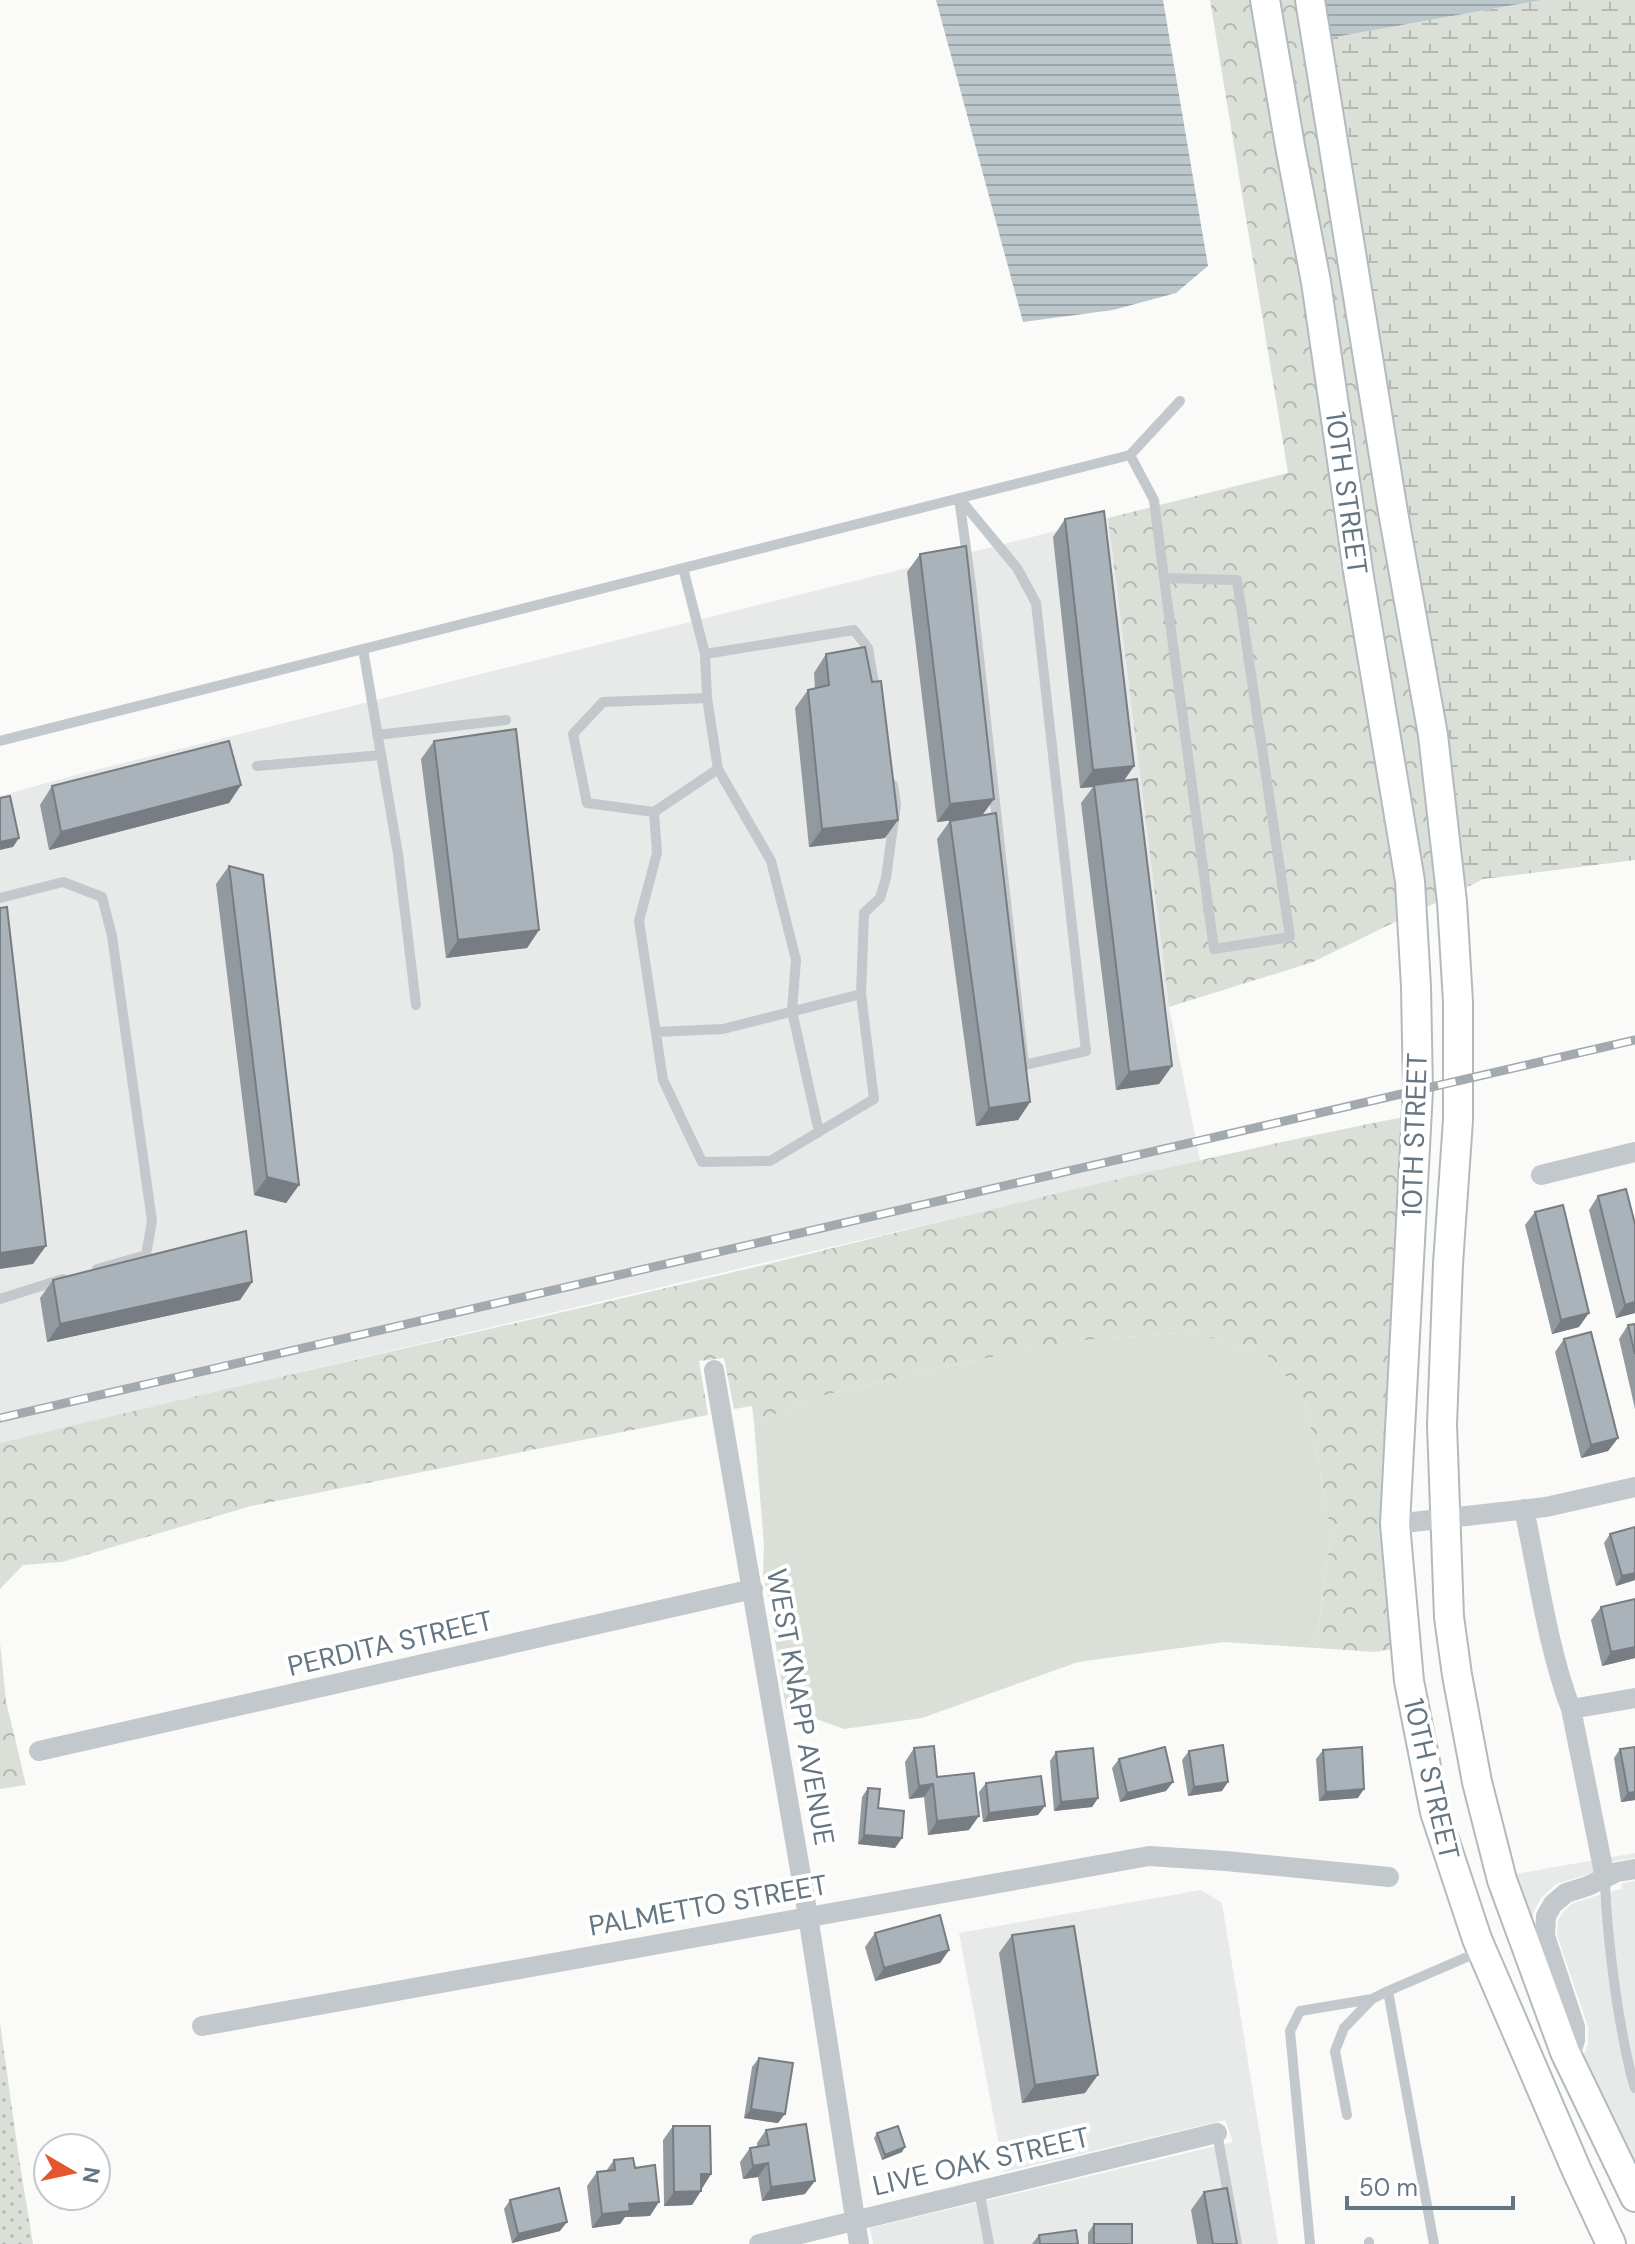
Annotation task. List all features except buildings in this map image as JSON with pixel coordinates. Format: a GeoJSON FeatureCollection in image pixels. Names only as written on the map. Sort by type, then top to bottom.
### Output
{"type":"FeatureCollection","features":[{"type":"Feature","properties":{"kind":"street","name":"10TH STREET"},"geometry":{"type":"LineString","coordinates":[[1265,0],[1316,282],[1359,577],[1410,881],[1418,1090],[1395,1524],[1409,1681],[1435,1812],[1481,1951],[1611,2244]]}},
{"type":"Feature","properties":{"kind":"street","name":"10TH STREET"},"geometry":{"type":"LineString","coordinates":[[1310,0],[1393,512],[1433,735],[1452,902],[1457,979],[1458,1120],[1448,1264],[1442,1425],[1449,1617],[1457,1675],[1477,1782],[1502,1880],[1569,2060],[1635,2197]]}},
{"type":"Feature","properties":{"kind":"street"},"geometry":{"type":"LineString","coordinates":[[1416,987],[1457,979]]}},
{"type":"Feature","properties":{"kind":"street"},"geometry":{"type":"LineString","coordinates":[[1541,1175],[1635,1152]]}},
{"type":"Feature","properties":{"kind":"street"},"geometry":{"type":"LineString","coordinates":[[1413,1184],[1453,1186]]}},
{"type":"Feature","properties":{"kind":"street","name":"WEST KNAPP AVENUE"},"geometry":{"type":"LineString","coordinates":[[714,1370],[808,1916],[859,2244]]}},
{"type":"Feature","properties":{"kind":"street"},"geometry":{"type":"LineString","coordinates":[[1395,1524],[1546,1507],[1635,1487]]}},
{"type":"Feature","properties":{"kind":"street"},"geometry":{"type":"LineString","coordinates":[[1524,1509],[1555,1657],[1571,1709],[1605,1878]]}},
{"type":"Feature","properties":{"kind":"street","name":"PERDITA STREET"},"geometry":{"type":"LineString","coordinates":[[39,1751],[753,1589]]}},
{"type":"Feature","properties":{"kind":"street"},"geometry":{"type":"LineString","coordinates":[[1571,1709],[1635,1698]]}},
{"type":"Feature","properties":{"kind":"street","name":"PALMETTO STREET"},"geometry":{"type":"LineString","coordinates":[[202,2026],[1149,1856],[1389,1877]]}},
{"type":"Feature","properties":{"kind":"street"},"geometry":{"type":"LineString","coordinates":[[1569,2060],[1575,2027],[1545,1936],[1546,1916],[1553,1904],[1566,1893],[1617,1872],[1635,1869]]}},
{"type":"Feature","properties":{"kind":"street","name":"LIVE OAK STREET"},"geometry":{"type":"LineString","coordinates":[[759,2244],[1217,2133]]}},
{"type":"Feature","properties":{"kind":"lane"},"geometry":{"type":"LineString","coordinates":[[0,741],[1130,455],[1180,401]]}},
{"type":"Feature","properties":{"kind":"lane"},"geometry":{"type":"LineString","coordinates":[[1130,455],[1154,500],[1164,578],[1214,949],[1290,937],[1237,580],[1164,578]]}},
{"type":"Feature","properties":{"kind":"lane"},"geometry":{"type":"LineString","coordinates":[[959,498],[1017,568],[1036,603],[1086,1051],[1024,1065],[959,498]]}},
{"type":"Feature","properties":{"kind":"lane"},"geometry":{"type":"LineString","coordinates":[[683,568],[705,654],[707,698],[718,769],[771,861],[796,960],[792,1011],[819,1132]]}},
{"type":"Feature","properties":{"kind":"lane"},"geometry":{"type":"LineString","coordinates":[[705,654],[854,630],[868,648],[879,710]]}},
{"type":"Feature","properties":{"kind":"lane"},"geometry":{"type":"LineString","coordinates":[[363,649],[398,854],[416,1005]]}},
{"type":"Feature","properties":{"kind":"lane"},"geometry":{"type":"LineString","coordinates":[[707,698],[603,702],[573,734],[587,803],[654,812],[718,769]]}},
{"type":"Feature","properties":{"kind":"lane"},"geometry":{"type":"LineString","coordinates":[[377,735],[506,720]]}},
{"type":"Feature","properties":{"kind":"lane"},"geometry":{"type":"LineString","coordinates":[[257,766],[381,755]]}},
{"type":"Feature","properties":{"kind":"lane"},"geometry":{"type":"LineString","coordinates":[[654,812],[657,853],[639,921],[663,1080],[702,1162],[770,1161],[874,1099],[861,994],[864,913],[880,898],[886,878],[896,804],[890,772]]}},
{"type":"Feature","properties":{"kind":"lane"},"geometry":{"type":"LineString","coordinates":[[0,898],[63,882],[102,897],[112,936],[152,1221],[146,1255],[88,1272]]}},
{"type":"Feature","properties":{"kind":"lane"},"geometry":{"type":"LineString","coordinates":[[656,1032],[723,1029],[861,994]]}},
{"type":"Feature","properties":{"kind":"lane"},"geometry":{"type":"LineString","coordinates":[[0,1299],[73,1276]]}},
{"type":"Feature","properties":{"kind":"lane"},"geometry":{"type":"LineString","coordinates":[[1605,1878],[1613,1971],[1625,2053],[1635,2088]]}},
{"type":"Feature","properties":{"kind":"lane"},"geometry":{"type":"LineString","coordinates":[[1310,2244],[1290,2031],[1300,2011],[1372,1999],[1481,1951]]}},
{"type":"Feature","properties":{"kind":"lane"},"geometry":{"type":"LineString","coordinates":[[1388,1991],[1434,2244]]}},
{"type":"Feature","properties":{"kind":"lane"},"geometry":{"type":"LineString","coordinates":[[1347,2115],[1335,2051],[1344,2028],[1372,1999]]}},
{"type":"Feature","properties":{"kind":"lane"},"geometry":{"type":"LineString","coordinates":[[1217,2133],[1237,2244]]}},
{"type":"Feature","properties":{"kind":"lane"},"geometry":{"type":"LineString","coordinates":[[979,2190],[989,2244]]}},
{"type":"Feature","properties":{"kind":"shaded area"},"geometry":{"type":"Polygon","coordinates":[[[936,0],[1163,0],[1208,266],[1176,293],[1113,310],[1023,322],[936,0]]]}},
{"type":"Feature","properties":{"kind":"shaded area"},"geometry":{"type":"Polygon","coordinates":[[[1323,0],[1542,0],[1330,38],[1323,0]]]}},
{"type":"Feature","properties":{"kind":"shaded area"},"geometry":{"type":"Polygon","coordinates":[[[1108,518],[1169,1007],[1200,1160],[0,1443],[0,796],[1108,518]]]}},
{"type":"Feature","properties":{"kind":"shaded area"},"geometry":{"type":"Polygon","coordinates":[[[1635,1853],[1635,1858],[1614,1861],[1599,1871],[1556,1884],[1541,1898],[1531,1926],[1515,1874],[1635,1853]]]}},
{"type":"Feature","properties":{"kind":"shaded area"},"geometry":{"type":"Polygon","coordinates":[[[1635,1881],[1635,2170],[1582,2060],[1588,2044],[1588,2027],[1557,1935],[1558,1920],[1573,1903],[1602,1894],[1606,1897],[1622,1889],[1623,1883],[1635,1881]]]}},
{"type":"Feature","properties":{"kind":"shaded area"},"geometry":{"type":"Polygon","coordinates":[[[1201,1890],[1222,1903],[1278,2244],[873,2244],[870,2228],[1233,2142],[1225,2120],[1004,2172],[959,1933],[1201,1890]]]}},
{"type":"Feature","properties":{"kind":"green space"},"geometry":{"type":"Polygon","coordinates":[[[1210,0],[1252,0],[1303,284],[1397,882],[1399,920],[1313,962],[1169,1007],[1108,518],[1288,473],[1210,0]]]}},
{"type":"Feature","properties":{"kind":"green space"},"geometry":{"type":"Polygon","coordinates":[[[1278,0],[1297,0],[1420,736],[1440,901],[1424,908],[1278,0]]]}},
{"type":"Feature","properties":{"kind":"green space"},"geometry":{"type":"Polygon","coordinates":[[[1542,0],[1635,0],[1635,860],[1483,879],[1464,889],[1330,38],[1542,0]]]}},
{"type":"Feature","properties":{"kind":"green space"},"geometry":{"type":"Polygon","coordinates":[[[1404,1117],[1381,1514],[1393,1649],[1375,1652],[1316,1648],[1331,1533],[1303,1396],[1267,1355],[1192,1332],[1084,1340],[981,1359],[825,1395],[754,1422],[752,1406],[734,1409],[724,1358],[699,1361],[708,1415],[251,1506],[62,1562],[23,1565],[0,1589],[0,1443],[1168,1167],[1404,1117]]]}},
{"type":"Feature","properties":{"kind":"green space"},"geometry":{"type":"Polygon","coordinates":[[[1192,1332],[1267,1355],[1303,1396],[1331,1533],[1316,1648],[1224,1642],[1078,1662],[922,1718],[844,1729],[786,1708],[763,1574],[764,1545],[754,1422],[825,1395],[981,1359],[1083,1340],[1192,1332]]]}},
{"type":"Feature","properties":{"kind":"green space"},"geometry":{"type":"Polygon","coordinates":[[[0,1643],[6,1701],[26,1785],[0,1789],[0,1643]]]}},
{"type":"Feature","properties":{"kind":"green space"},"geometry":{"type":"Polygon","coordinates":[[[0,2023],[19,2159],[33,2244],[0,2244],[0,2023]]]}},
{"type":"Feature","properties":{"kind":"railway"},"geometry":{"type":"LineString","coordinates":[[0,1418],[1635,1040]]}}]}
